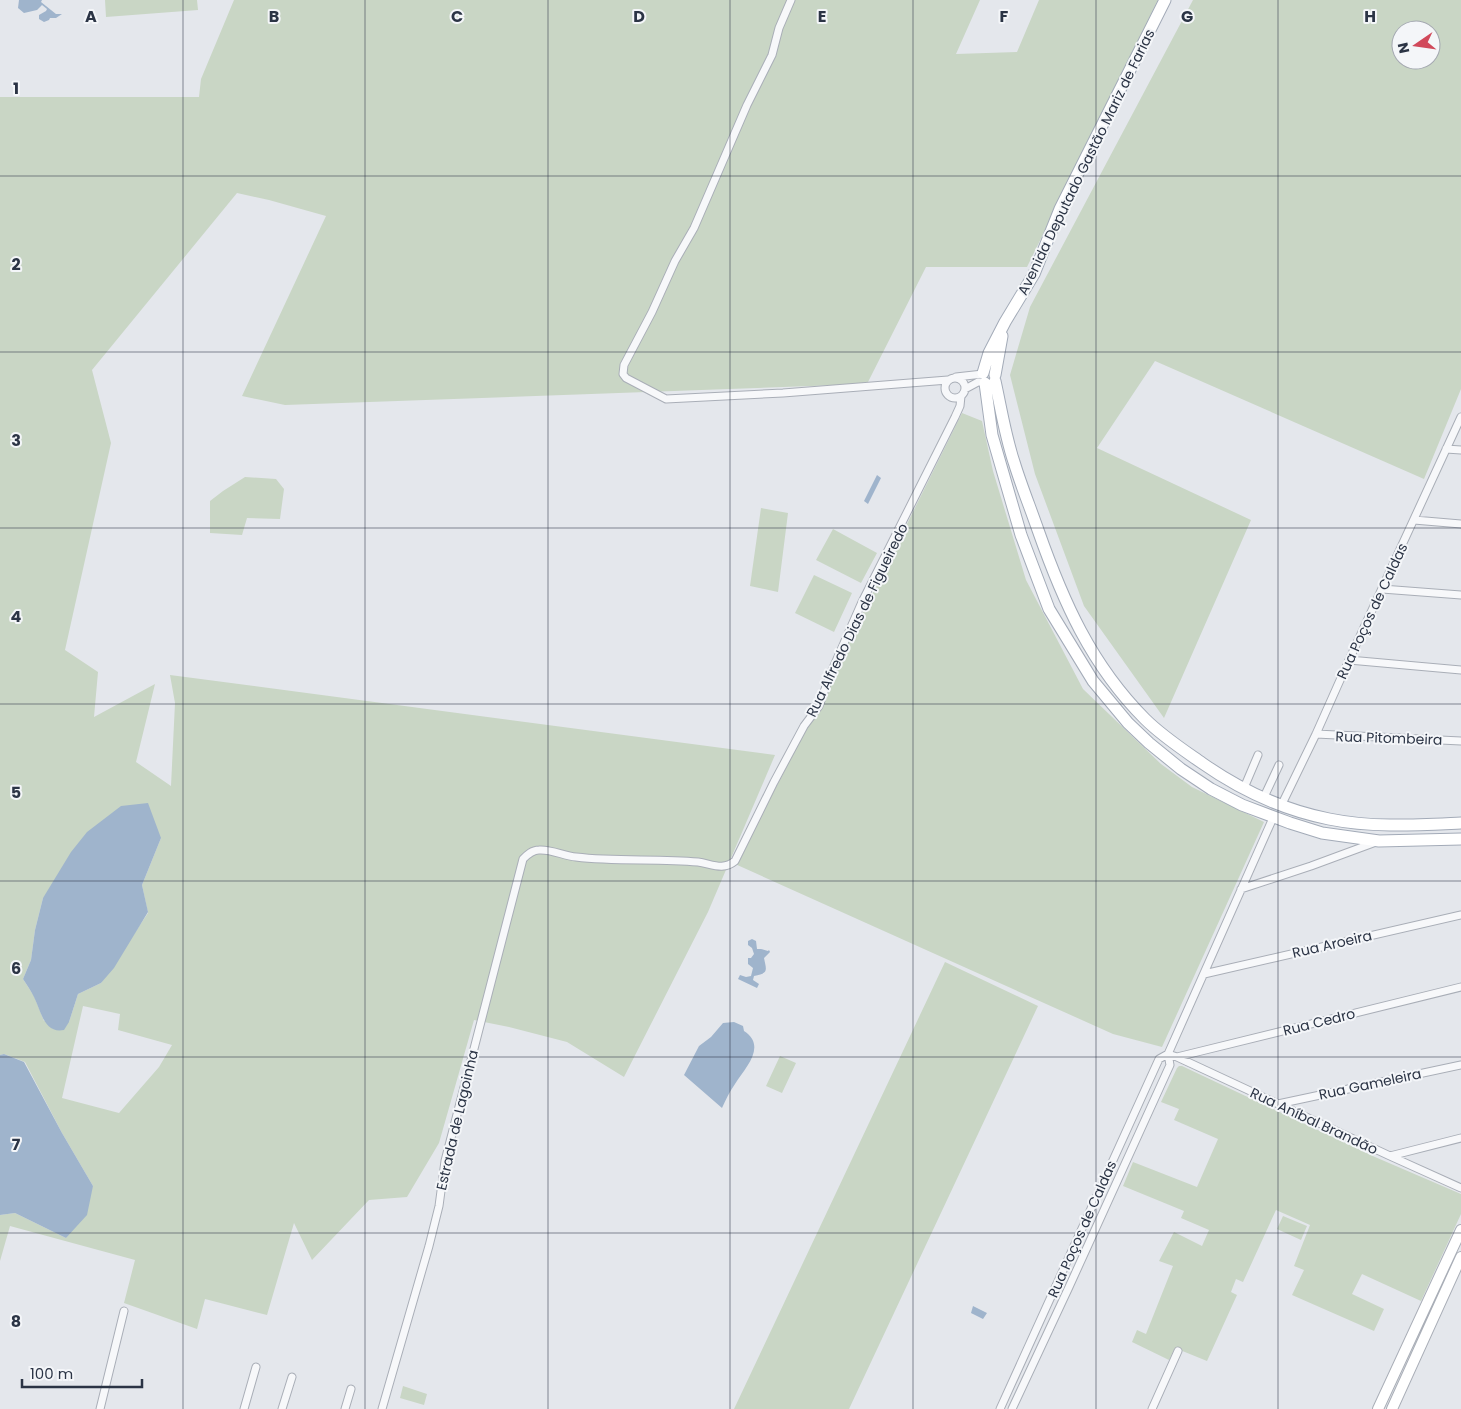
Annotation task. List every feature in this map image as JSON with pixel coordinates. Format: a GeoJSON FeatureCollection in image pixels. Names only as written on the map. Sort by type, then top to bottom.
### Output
{"type":"FeatureCollection","features":[{"type":"Feature","properties":{"kind":"main road","name":"Avenida Deputado Gastão Mariz de Farias"},"geometry":{"type":"LineString","coordinates":[[988,378],[1005,322],[1034,274],[1060,208],[1165,0]]}},
{"type":"Feature","properties":{"kind":"main road"},"geometry":{"type":"LineString","coordinates":[[988,378],[1014,462],[1064,599],[1078,629],[1095,657],[1144,718],[1164,736],[1214,771],[1244,788],[1306,813],[1374,825],[1409,826],[1461,823]]}},
{"type":"Feature","properties":{"kind":"main road"},"geometry":{"type":"LineString","coordinates":[[988,378],[992,435],[1021,535],[1049,609],[1093,681],[1128,723],[1156,748],[1206,785],[1242,805],[1273,818],[1322,832],[1379,841],[1461,839]]}},
{"type":"Feature","properties":{"kind":"main road"},"geometry":{"type":"LineString","coordinates":[[1194,777],[1202,772],[1203,764]]}},
{"type":"Feature","properties":{"kind":"main road"},"geometry":{"type":"LineString","coordinates":[[1206,785],[1207,777],[1214,771]]}},
{"type":"Feature","properties":{"kind":"main road"},"geometry":{"type":"LineString","coordinates":[[1378,1409],[1461,1230]]}},
{"type":"Feature","properties":{"kind":"main road"},"geometry":{"type":"LineString","coordinates":[[1392,1409],[1461,1257]]}},
{"type":"Feature","properties":{"kind":"main road"},"geometry":{"type":"LineString","coordinates":[[1442,1272],[1439,1286],[1440,1289],[1445,1291]]}},
{"type":"Feature","properties":{"kind":"main road"},"geometry":{"type":"LineString","coordinates":[[1430,1299],[1436,1304],[1432,1312],[1433,1317]]}},
{"type":"Feature","properties":{"kind":"main road"},"geometry":{"type":"LineString","coordinates":[[1393,1378],[1403,1382]]}},
{"type":"Feature","properties":{"kind":"street"},"geometry":{"type":"LineString","coordinates":[[791,0],[779,28],[772,55],[747,105],[694,228],[674,261],[652,312],[624,365],[623,372],[626,378],[666,399],[783,393],[952,379],[988,378]]}},
{"type":"Feature","properties":{"kind":"street"},"geometry":{"type":"LineString","coordinates":[[952,379],[945,388],[952,398],[961,396],[965,389],[988,378]]}},
{"type":"Feature","properties":{"kind":"street"},"geometry":{"type":"LineString","coordinates":[[952,379],[963,381],[965,389]]}},
{"type":"Feature","properties":{"kind":"street","name":"Rua Alfredo Dias de Figueiredo"},"geometry":{"type":"LineString","coordinates":[[550,852],[591,859],[700,862],[721,867],[730,865],[735,861],[774,782],[804,726],[818,706],[862,602],[955,417],[960,406],[961,396]]}},
{"type":"Feature","properties":{"kind":"street","name":"Rua Poços de Caldas"},"geometry":{"type":"LineString","coordinates":[[1282,804],[1461,417]]}},
{"type":"Feature","properties":{"kind":"street"},"geometry":{"type":"LineString","coordinates":[[1446,450],[1461,450]]}},
{"type":"Feature","properties":{"kind":"street"},"geometry":{"type":"LineString","coordinates":[[1414,520],[1461,524]]}},
{"type":"Feature","properties":{"kind":"street"},"geometry":{"type":"LineString","coordinates":[[1382,589],[1461,595]]}},
{"type":"Feature","properties":{"kind":"street"},"geometry":{"type":"LineString","coordinates":[[1349,660],[1461,670]]}},
{"type":"Feature","properties":{"kind":"street","name":"Rua Pitombeira"},"geometry":{"type":"LineString","coordinates":[[1316,734],[1461,741]]}},
{"type":"Feature","properties":{"kind":"street"},"geometry":{"type":"LineString","coordinates":[[1244,788],[1258,755]]}},
{"type":"Feature","properties":{"kind":"street"},"geometry":{"type":"LineString","coordinates":[[1264,797],[1279,765]]}},
{"type":"Feature","properties":{"kind":"street","name":"Rua Poços de Caldas"},"geometry":{"type":"LineString","coordinates":[[1012,1409],[1170,1065],[1168,1054],[1273,818]]}},
{"type":"Feature","properties":{"kind":"street"},"geometry":{"type":"LineString","coordinates":[[1241,889],[1379,841]]}},
{"type":"Feature","properties":{"kind":"street","name":"Estrada de Lagoinha"},"geometry":{"type":"LineString","coordinates":[[382,1409],[429,1246],[439,1206],[445,1161],[521,863],[533,851],[550,852]]}},
{"type":"Feature","properties":{"kind":"street","name":"Rua Aroeira"},"geometry":{"type":"LineString","coordinates":[[1204,974],[1461,915]]}},
{"type":"Feature","properties":{"kind":"street","name":"Rua Cedro"},"geometry":{"type":"LineString","coordinates":[[1177,1056],[1461,987]]}},
{"type":"Feature","properties":{"kind":"street","name":"Rua Poços de Caldas"},"geometry":{"type":"LineString","coordinates":[[1000,1409],[1159,1059],[1168,1054]]}},
{"type":"Feature","properties":{"kind":"street","name":"Rua Aníbal Brandão"},"geometry":{"type":"LineString","coordinates":[[1168,1054],[1177,1056],[1461,1188]]}},
{"type":"Feature","properties":{"kind":"street","name":"Rua Gameleira"},"geometry":{"type":"LineString","coordinates":[[1278,1104],[1461,1065]]}},
{"type":"Feature","properties":{"kind":"street"},"geometry":{"type":"LineString","coordinates":[[1390,1156],[1461,1138]]}},
{"type":"Feature","properties":{"kind":"street"},"geometry":{"type":"LineString","coordinates":[[100,1409],[124,1312]]}},
{"type":"Feature","properties":{"kind":"street"},"geometry":{"type":"LineString","coordinates":[[1152,1409],[1178,1351]]}},
{"type":"Feature","properties":{"kind":"street"},"geometry":{"type":"LineString","coordinates":[[244,1409],[256,1367]]}},
{"type":"Feature","properties":{"kind":"street"},"geometry":{"type":"LineString","coordinates":[[282,1409],[292,1377]]}},
{"type":"Feature","properties":{"kind":"street"},"geometry":{"type":"LineString","coordinates":[[345,1409],[351,1389]]}},
{"type":"Feature","properties":{"kind":"green space"},"geometry":{"type":"Polygon","coordinates":[[[105,0],[197,0],[198,10],[106,17],[105,0]]]}},
{"type":"Feature","properties":{"kind":"green space"},"geometry":{"type":"Polygon","coordinates":[[[234,0],[980,0],[956,54],[1017,52],[1039,0],[1158,0],[1027,267],[926,267],[867,384],[285,405],[242,396],[326,216],[237,193],[92,370],[111,443],[65,650],[98,672],[94,717],[155,684],[136,762],[171,786],[175,703],[170,675],[775,755],[708,912],[624,1077],[567,1042],[474,1020],[439,1143],[407,1197],[369,1200],[312,1260],[294,1223],[267,1315],[205,1299],[197,1329],[124,1303],[135,1260],[10,1226],[0,1261],[0,1215],[15,1213],[66,1238],[93,1186],[62,1133],[25,1062],[4,1054],[0,1055],[0,97],[199,97],[201,79],[234,0]],[[161,838],[43,898],[35,930],[31,960],[23,979],[34,996],[44,1021],[69,1022],[78,994],[101,983],[148,913],[142,885],[161,838]],[[83,1006],[62,1098],[119,1113],[159,1067],[172,1045],[118,1030],[120,1014],[83,1006]]]}},
{"type":"Feature","properties":{"kind":"green space"},"geometry":{"type":"Polygon","coordinates":[[[1193,0],[1461,0],[1461,389],[1424,479],[1155,361],[1097,448],[1251,520],[1164,718],[1084,606],[1035,474],[1010,375],[1030,307],[1193,0]]]}},
{"type":"Feature","properties":{"kind":"green space"},"geometry":{"type":"Polygon","coordinates":[[[962,413],[982,421],[993,471],[1026,580],[1083,689],[1161,764],[1192,787],[1264,822],[1162,1047],[1113,1034],[735,864],[782,776],[962,413]]]}},
{"type":"Feature","properties":{"kind":"green space"},"geometry":{"type":"Polygon","coordinates":[[[245,477],[276,479],[284,489],[280,519],[247,518],[242,535],[210,533],[210,501],[245,477]]]}},
{"type":"Feature","properties":{"kind":"green space"},"geometry":{"type":"Polygon","coordinates":[[[761,508],[788,513],[778,592],[750,586],[761,508]]]}},
{"type":"Feature","properties":{"kind":"green space"},"geometry":{"type":"Polygon","coordinates":[[[833,529],[877,553],[861,583],[816,560],[833,529]]]}},
{"type":"Feature","properties":{"kind":"green space"},"geometry":{"type":"Polygon","coordinates":[[[814,575],[852,593],[834,632],[795,613],[814,575]]]}},
{"type":"Feature","properties":{"kind":"green space"},"geometry":{"type":"Polygon","coordinates":[[[945,962],[1038,1006],[849,1409],[734,1409],[945,962]]]}},
{"type":"Feature","properties":{"kind":"green space"},"geometry":{"type":"Polygon","coordinates":[[[780,1056],[796,1063],[782,1093],[766,1086],[780,1056]]]}},
{"type":"Feature","properties":{"kind":"green space"},"geometry":{"type":"Polygon","coordinates":[[[1179,1066],[1375,1157],[1461,1194],[1461,1214],[1421,1301],[1362,1274],[1352,1294],[1384,1309],[1374,1331],[1292,1295],[1304,1270],[1294,1266],[1310,1225],[1276,1210],[1243,1282],[1236,1279],[1231,1292],[1237,1295],[1207,1361],[1175,1348],[1169,1360],[1132,1342],[1137,1330],[1146,1334],[1173,1266],[1159,1261],[1174,1232],[1202,1246],[1209,1230],[1181,1218],[1184,1211],[1123,1186],[1133,1162],[1197,1187],[1218,1139],[1174,1120],[1179,1109],[1161,1102],[1179,1066]]]}},
{"type":"Feature","properties":{"kind":"green space"},"geometry":{"type":"Polygon","coordinates":[[[1283,1216],[1307,1226],[1301,1240],[1277,1229],[1283,1216]]]}},
{"type":"Feature","properties":{"kind":"green space"},"geometry":{"type":"Polygon","coordinates":[[[403,1386],[427,1394],[424,1405],[400,1398],[403,1386]]]}},
{"type":"Feature","properties":{"kind":"water"},"geometry":{"type":"Polygon","coordinates":[[[19,0],[42,0],[41,2],[56,14],[62,14],[44,22],[39,19],[39,15],[47,9],[42,5],[37,10],[24,13],[18,8],[19,0]]]}},
{"type":"Feature","properties":{"kind":"water"},"geometry":{"type":"Polygon","coordinates":[[[877,475],[881,478],[868,504],[864,501],[877,475]]]}},
{"type":"Feature","properties":{"kind":"water"},"geometry":{"type":"Polygon","coordinates":[[[148,803],[161,838],[142,885],[148,912],[114,968],[101,983],[78,994],[69,1022],[64,1030],[52,1028],[44,1020],[34,997],[23,979],[31,960],[35,930],[43,898],[71,852],[87,832],[121,806],[148,803]]]}},
{"type":"Feature","properties":{"kind":"water"},"geometry":{"type":"Polygon","coordinates":[[[752,939],[756,941],[757,949],[769,950],[770,952],[764,958],[766,966],[764,973],[754,976],[753,980],[759,984],[757,988],[738,979],[740,975],[751,976],[753,968],[748,964],[748,958],[751,958],[754,954],[752,948],[748,945],[748,941],[752,939]]]}},
{"type":"Feature","properties":{"kind":"water"},"geometry":{"type":"Polygon","coordinates":[[[734,1022],[743,1026],[744,1031],[751,1037],[754,1043],[754,1050],[749,1064],[731,1089],[722,1108],[684,1075],[699,1046],[711,1037],[723,1023],[734,1022]]]}},
{"type":"Feature","properties":{"kind":"water"},"geometry":{"type":"Polygon","coordinates":[[[4,1054],[24,1062],[93,1186],[87,1215],[66,1238],[15,1213],[0,1215],[0,1055],[4,1054]]]}},
{"type":"Feature","properties":{"kind":"water"},"geometry":{"type":"Polygon","coordinates":[[[973,1306],[987,1313],[983,1319],[971,1313],[973,1306]]]}}]}
